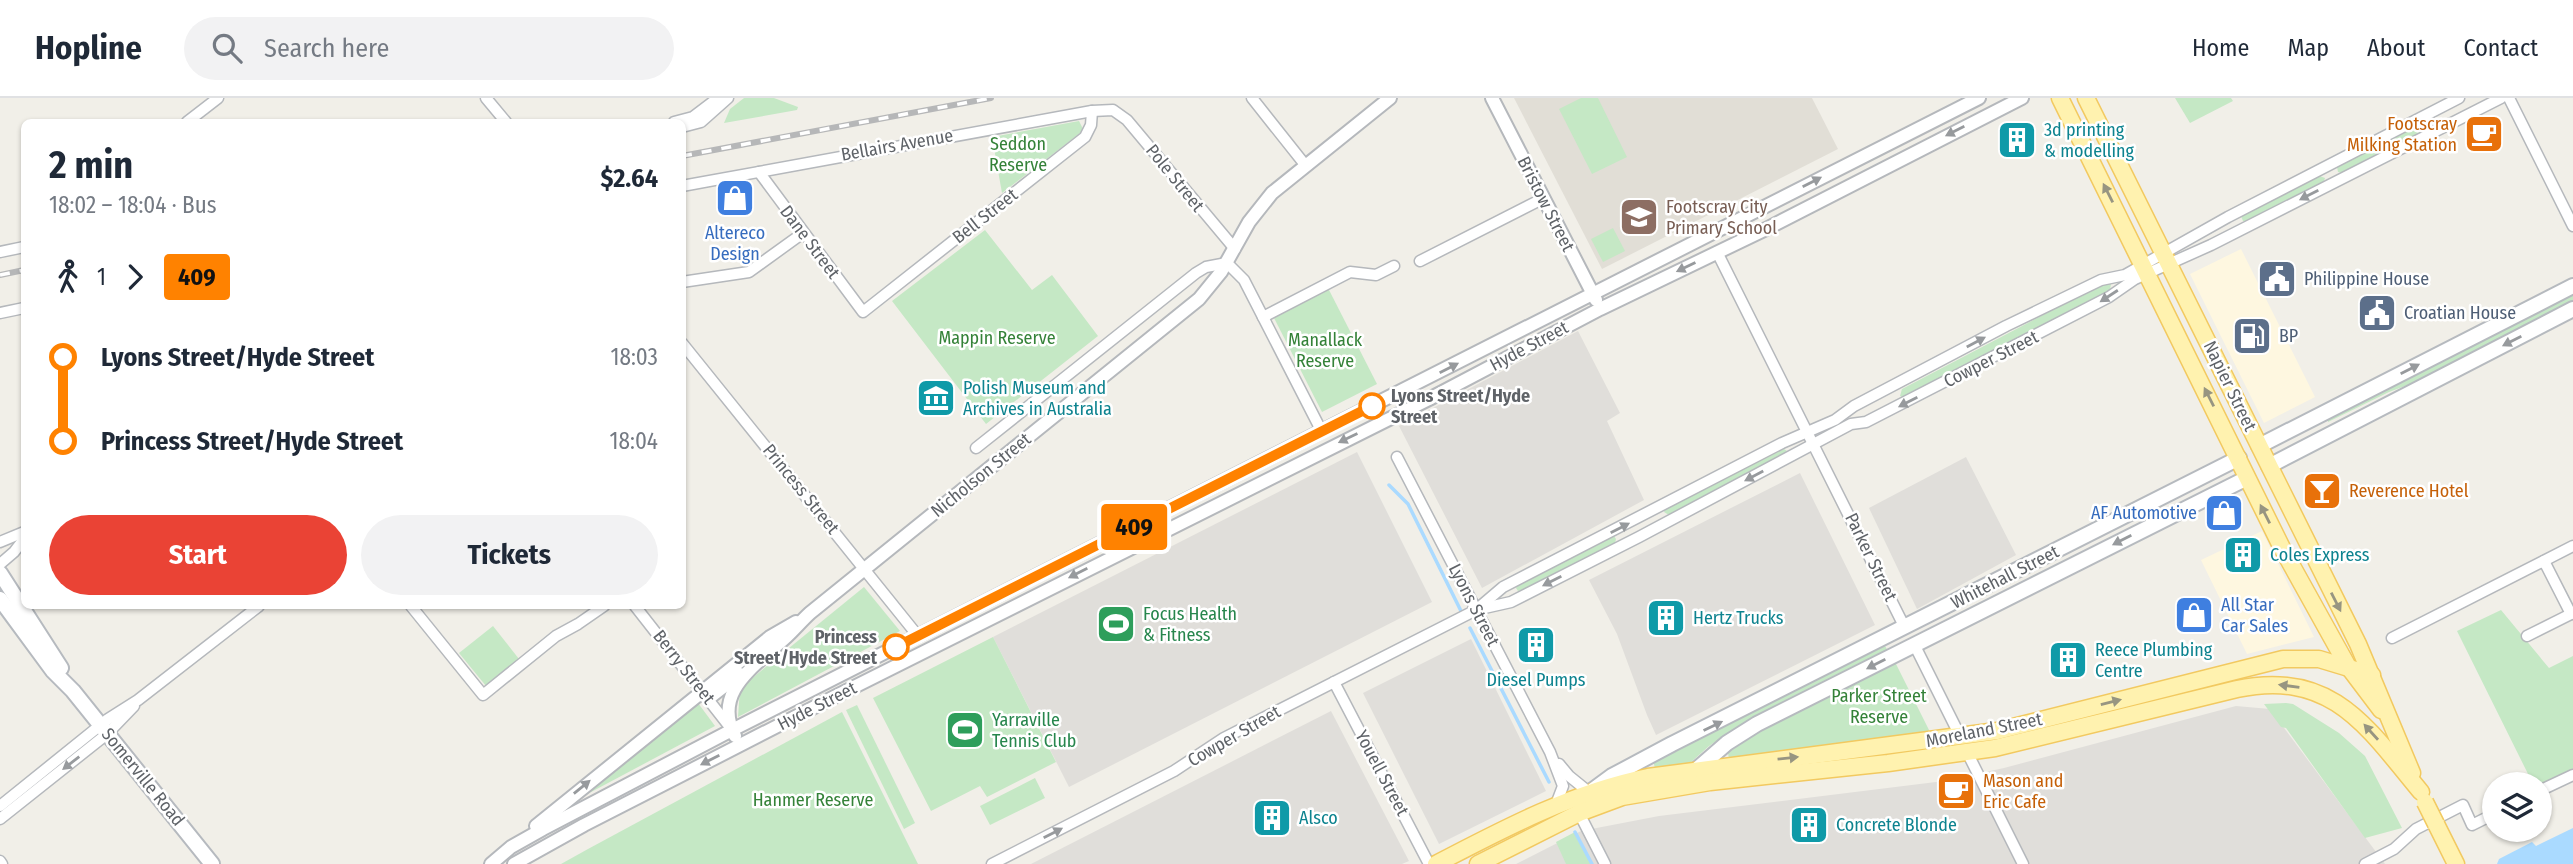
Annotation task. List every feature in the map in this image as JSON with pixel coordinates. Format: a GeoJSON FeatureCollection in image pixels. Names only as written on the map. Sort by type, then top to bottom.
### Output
{"type":"FeatureCollection","features":[{"type":"Feature","properties":{"kind":"main road","name":"Napier Street"},"geometry":{"type":"LineString","coordinates":[[2060,98],[2287,557],[2347,665],[2389,720]]}},
{"type":"Feature","properties":{"kind":"main road","name":"Napier Street"},"geometry":{"type":"LineString","coordinates":[[2086,98],[2372,674],[2389,720]]}},
{"type":"Feature","properties":{"kind":"main road","name":"Whitehall Street"},"geometry":{"type":"LineString","coordinates":[[1436,864],[1590,793],[1612,776],[1651,755],[2573,286]]}},
{"type":"Feature","properties":{"kind":"main road","name":"Whitehall Street"},"geometry":{"type":"LineString","coordinates":[[1696,770],[1746,730],[2247,478],[2573,309]]}},
{"type":"Feature","properties":{"kind":"main road"},"geometry":{"type":"LineString","coordinates":[[2316,416],[2327,437]]}},
{"type":"Feature","properties":{"kind":"main road","name":"Somerville Road"},"geometry":{"type":"LineString","coordinates":[[0,573],[21,607]]}},
{"type":"Feature","properties":{"kind":"main road","name":"Somerville Road"},"geometry":{"type":"LineString","coordinates":[[0,599],[53,671],[73,691],[212,864]]}},
{"type":"Feature","properties":{"kind":"main road","name":"Somerville Road"},"geometry":{"type":"LineString","coordinates":[[22,609],[73,691]]}},
{"type":"Feature","properties":{"kind":"main road","name":"Parker Street"},"geometry":{"type":"LineString","coordinates":[[1905,628],[1914,645]]}},
{"type":"Feature","properties":{"kind":"main road","name":"Moreland Street"},"geometry":{"type":"LineString","coordinates":[[1590,793],[1627,781],[1696,770],[1997,731],[2283,659],[2310,658],[2347,665],[2372,674]]}},
{"type":"Feature","properties":{"kind":"main road","name":"Moreland Street"},"geometry":{"type":"LineString","coordinates":[[1657,791],[1710,782],[1967,752],[2081,729],[2224,692],[2269,684],[2295,686],[2339,703],[2371,731],[2423,797]]}},
{"type":"Feature","properties":{"kind":"main road"},"geometry":{"type":"LineString","coordinates":[[2389,720],[2456,864]]}},
{"type":"Feature","properties":{"kind":"main road"},"geometry":{"type":"LineString","coordinates":[[1997,731],[2034,731],[2075,722],[2081,729]]}},
{"type":"Feature","properties":{"kind":"main road","name":"Parker Street"},"geometry":{"type":"LineString","coordinates":[[1960,736],[1967,752]]}},
{"type":"Feature","properties":{"kind":"main road"},"geometry":{"type":"LineString","coordinates":[[1478,864],[1579,813],[1622,797],[1657,791],[1677,783],[1696,770]]}},
{"type":"Feature","properties":{"kind":"street"},"geometry":{"type":"LineString","coordinates":[[191,119],[218,98]]}},
{"type":"Feature","properties":{"kind":"street"},"geometry":{"type":"LineString","coordinates":[[486,98],[504,119]]}},
{"type":"Feature","properties":{"kind":"street"},"geometry":{"type":"LineString","coordinates":[[686,119],[694,117],[718,98]]}},
{"type":"Feature","properties":{"kind":"street"},"geometry":{"type":"LineString","coordinates":[[686,126],[703,120],[728,98]]}},
{"type":"Feature","properties":{"kind":"street"},"geometry":{"type":"LineString","coordinates":[[1252,98],[1306,166]]}},
{"type":"Feature","properties":{"kind":"street","name":"Nicholson Street"},"geometry":{"type":"LineString","coordinates":[[732,730],[729,707],[732,693],[745,674],[806,616],[1199,299],[1214,283],[1260,206],[1279,187],[1390,98]]}},
{"type":"Feature","properties":{"kind":"street","name":"Bristow Street"},"geometry":{"type":"LineString","coordinates":[[1492,98],[1600,309]]}},
{"type":"Feature","properties":{"kind":"street","name":"Hyde Street"},"geometry":{"type":"LineString","coordinates":[[491,864],[511,847],[732,730],[1979,98]]}},
{"type":"Feature","properties":{"kind":"street","name":"Hyde Street"},"geometry":{"type":"LineString","coordinates":[[514,864],[930,648],[2022,98]]}},
{"type":"Feature","properties":{"kind":"street","name":"Cowper Street"},"geometry":{"type":"LineString","coordinates":[[2166,259],[2228,217],[2459,98]]}},
{"type":"Feature","properties":{"kind":"street","name":"Cowper Street"},"geometry":{"type":"LineString","coordinates":[[992,864],[1174,771],[1224,738],[1476,610],[1503,587],[1782,443],[1835,420],[1854,406],[2006,326],[2101,280],[2145,269],[2236,232],[2501,98]]}},
{"type":"Feature","properties":{"kind":"street"},"geometry":{"type":"LineString","coordinates":[[2509,98],[2573,226]]}},
{"type":"Feature","properties":{"kind":"street","name":"Bellairs Avenue"},"geometry":{"type":"LineString","coordinates":[[686,185],[1092,111],[1113,110]]}},
{"type":"Feature","properties":{"kind":"street","name":"Pole Street"},"geometry":{"type":"LineString","coordinates":[[1113,110],[1127,120],[1235,250]]}},
{"type":"Feature","properties":{"kind":"street","name":"Bell Street"},"geometry":{"type":"LineString","coordinates":[[863,312],[1085,137],[1091,125],[1092,111]]}},
{"type":"Feature","properties":{"kind":"street"},"geometry":{"type":"LineString","coordinates":[[2425,117],[2433,132]]}},
{"type":"Feature","properties":{"kind":"street"},"geometry":{"type":"LineString","coordinates":[[2326,166],[2334,182]]}},
{"type":"Feature","properties":{"kind":"street","name":"Dane Street"},"geometry":{"type":"LineString","coordinates":[[759,172],[863,312]]}},
{"type":"Feature","properties":{"kind":"street"},"geometry":{"type":"LineString","coordinates":[[1420,261],[1544,198]]}},
{"type":"Feature","properties":{"kind":"street"},"geometry":{"type":"LineString","coordinates":[[2228,217],[2236,232]]}},
{"type":"Feature","properties":{"kind":"street"},"geometry":{"type":"LineString","coordinates":[[686,281],[749,272],[803,233]]}},
{"type":"Feature","properties":{"kind":"street"},"geometry":{"type":"LineString","coordinates":[[1709,236],[1717,252]]}},
{"type":"Feature","properties":{"kind":"street"},"geometry":{"type":"LineString","coordinates":[[0,252],[21,248]]}},
{"type":"Feature","properties":{"kind":"street","name":"Parker Street"},"geometry":{"type":"LineString","coordinates":[[1717,252],[1905,628]]}},
{"type":"Feature","properties":{"kind":"street"},"geometry":{"type":"LineString","coordinates":[[976,448],[1196,273],[1206,267],[1227,263],[1243,278],[1322,432]]}},
{"type":"Feature","properties":{"kind":"street"},"geometry":{"type":"LineString","coordinates":[[1263,317],[1350,272],[1376,275],[1394,266]]}},
{"type":"Feature","properties":{"kind":"street","name":"Cowper Street"},"geometry":{"type":"LineString","coordinates":[[1476,610],[1511,602],[1851,424],[1866,422],[2017,346],[2113,295],[2145,269]]}},
{"type":"Feature","properties":{"kind":"street"},"geometry":{"type":"LineString","coordinates":[[0,313],[21,309]]}},
{"type":"Feature","properties":{"kind":"street","name":"Princess Street"},"geometry":{"type":"LineString","coordinates":[[686,348],[918,636]]}},
{"type":"Feature","properties":{"kind":"street"},"geometry":{"type":"LineString","coordinates":[[1373,406],[1381,422]]}},
{"type":"Feature","properties":{"kind":"street","name":"Lyons Street"},"geometry":{"type":"LineString","coordinates":[[1397,457],[1550,752],[1563,786],[1555,807]]}},
{"type":"Feature","properties":{"kind":"street"},"geometry":{"type":"LineString","coordinates":[[10,556],[0,543],[21,533]]}},
{"type":"Feature","properties":{"kind":"street"},"geometry":{"type":"LineString","coordinates":[[0,564],[21,543]]}},
{"type":"Feature","properties":{"kind":"street"},"geometry":{"type":"LineString","coordinates":[[2392,638],[2573,546]]}},
{"type":"Feature","properties":{"kind":"street"},"geometry":{"type":"LineString","coordinates":[[2527,636],[2572,613],[2544,561]]}},
{"type":"Feature","properties":{"kind":"street"},"geometry":{"type":"LineString","coordinates":[[0,819],[138,700],[255,609]]}},
{"type":"Feature","properties":{"kind":"street"},"geometry":{"type":"LineString","coordinates":[[413,609],[483,695],[556,636],[600,609]]}},
{"type":"Feature","properties":{"kind":"street","name":"Berry Street"},"geometry":{"type":"LineString","coordinates":[[637,609],[732,730]]}},
{"type":"Feature","properties":{"kind":"street","name":"Nicholson Street"},"geometry":{"type":"LineString","coordinates":[[511,847],[706,694],[769,637],[806,616]]}},
{"type":"Feature","properties":{"kind":"street"},"geometry":{"type":"LineString","coordinates":[[918,636],[930,648]]}},
{"type":"Feature","properties":{"kind":"street","name":"Parker Street"},"geometry":{"type":"LineString","coordinates":[[1914,645],[1960,736]]}},
{"type":"Feature","properties":{"kind":"street"},"geometry":{"type":"LineString","coordinates":[[706,694],[765,655]]}},
{"type":"Feature","properties":{"kind":"street","name":"Youell Street"},"geometry":{"type":"LineString","coordinates":[[1334,682],[1429,864]]}},
{"type":"Feature","properties":{"kind":"street"},"geometry":{"type":"LineString","coordinates":[[0,806],[104,730]]}},
{"type":"Feature","properties":{"kind":"street"},"geometry":{"type":"LineString","coordinates":[[732,730],[740,746]]}},
{"type":"Feature","properties":{"kind":"street","name":"Lyons Street"},"geometry":{"type":"LineString","coordinates":[[1550,752],[1569,776],[1590,793]]}},
{"type":"Feature","properties":{"kind":"street","name":"Parker Street"},"geometry":{"type":"LineString","coordinates":[[1967,752],[2023,864]]}},
{"type":"Feature","properties":{"kind":"street"},"geometry":{"type":"LineString","coordinates":[[2552,785],[2573,775]]}},
{"type":"Feature","properties":{"kind":"street"},"geometry":{"type":"LineString","coordinates":[[2365,864],[2394,849],[2416,829],[2463,805],[2472,825],[2482,820]]}},
{"type":"Feature","properties":{"kind":"street"},"geometry":{"type":"LineString","coordinates":[[1579,813],[1605,864]]}},
{"type":"Feature","properties":{"kind":"shaded area","name":"Footscray City Primary School"},"geometry":{"type":"Polygon","coordinates":[[[1514,98],[1812,98],[1838,149],[1602,269],[1514,98]]]}},
{"type":"Feature","properties":{"kind":"shaded area","name":"BP"},"geometry":{"type":"Polygon","coordinates":[[[2241,249],[2315,397],[2264,423],[2190,274],[2241,249]]]}},
{"type":"Feature","properties":{"kind":"shaded area"},"geometry":{"type":"Polygon","coordinates":[[[1578,331],[1620,413],[1607,421],[1644,500],[1482,588],[1399,426],[1578,331]]]}},
{"type":"Feature","properties":{"kind":"shaded area"},"geometry":{"type":"Polygon","coordinates":[[[1357,452],[1432,602],[1069,787],[993,637],[1357,452]]]}},
{"type":"Feature","properties":{"kind":"shaded area"},"geometry":{"type":"Polygon","coordinates":[[[1966,457],[2016,555],[1917,609],[1869,508],[1966,457]]]}},
{"type":"Feature","properties":{"kind":"shaded area"},"geometry":{"type":"Polygon","coordinates":[[[1800,473],[1875,625],[1656,735],[1617,634],[1589,580],[1800,473]]]}},
{"type":"Feature","properties":{"kind":"shaded area","name":"Coles Express"},"geometry":{"type":"Polygon","coordinates":[[[2262,531],[2314,637],[2247,654],[2201,560],[2262,531]]]}},
{"type":"Feature","properties":{"kind":"shaded area"},"geometry":{"type":"Polygon","coordinates":[[[1471,639],[1546,791],[1439,844],[1363,693],[1471,639]]]}},
{"type":"Feature","properties":{"kind":"shaded area"},"geometry":{"type":"Polygon","coordinates":[[[2236,706],[2270,709],[2385,864],[1516,864],[1581,831],[1659,816],[1944,781],[2004,768],[2236,706]]]}},
{"type":"Feature","properties":{"kind":"shaded area"},"geometry":{"type":"Polygon","coordinates":[[[1331,711],[1409,861],[1402,864],[1031,864],[1331,711]]]}},
{"type":"Feature","properties":{"kind":"green space"},"geometry":{"type":"Polygon","coordinates":[[[744,98],[774,98],[798,107],[797,110],[724,123],[730,109],[744,98]]]}},
{"type":"Feature","properties":{"kind":"green space"},"geometry":{"type":"Polygon","coordinates":[[[1581,98],[1598,98],[1627,157],[1592,174],[1559,109],[1581,98]]]}},
{"type":"Feature","properties":{"kind":"green space"},"geometry":{"type":"Polygon","coordinates":[[[2175,98],[2231,98],[2233,101],[2190,123],[2175,98]]]}},
{"type":"Feature","properties":{"kind":"green space","name":"Seddon Reserve"},"geometry":{"type":"Polygon","coordinates":[[[1079,121],[1083,129],[1079,134],[1002,193],[992,137],[1079,121]]]}},
{"type":"Feature","properties":{"kind":"green space"},"geometry":{"type":"Polygon","coordinates":[[[2416,126],[2421,129],[2420,134],[2343,173],[2338,172],[2337,167],[2340,164],[2416,126]]]}},
{"type":"Feature","properties":{"kind":"green space"},"geometry":{"type":"Polygon","coordinates":[[[2317,175],[2325,178],[2323,184],[2250,221],[2243,221],[2241,216],[2317,175]]]}},
{"type":"Feature","properties":{"kind":"green space"},"geometry":{"type":"Polygon","coordinates":[[[1613,228],[1625,251],[1603,262],[1591,239],[1613,228]]]}},
{"type":"Feature","properties":{"kind":"green space","name":"Mappin Reserve"},"geometry":{"type":"Polygon","coordinates":[[[985,230],[1032,290],[1052,275],[1098,336],[986,424],[892,301],[985,230]]]}},
{"type":"Feature","properties":{"kind":"green space"},"geometry":{"type":"Polygon","coordinates":[[[2106,282],[2111,284],[2110,290],[1907,399],[1900,396],[1902,389],[2106,282]]]}},
{"type":"Feature","properties":{"kind":"green space","name":"Manallack Reserve"},"geometry":{"type":"Polygon","coordinates":[[[1328,288],[1377,384],[1322,412],[1273,316],[1328,288]]]}},
{"type":"Feature","properties":{"kind":"green space"},"geometry":{"type":"Polygon","coordinates":[[[2573,294],[2573,303],[2421,380],[2389,392],[2328,422],[2359,403],[2573,294]]]}},
{"type":"Feature","properties":{"kind":"green space"},"geometry":{"type":"Polygon","coordinates":[[[1784,449],[1787,451],[1786,455],[1669,515],[1664,512],[1665,508],[1784,449]]]}},
{"type":"Feature","properties":{"kind":"green space"},"geometry":{"type":"Polygon","coordinates":[[[1611,536],[1616,539],[1615,543],[1523,590],[1518,591],[1516,588],[1518,584],[1611,536]]]}},
{"type":"Feature","properties":{"kind":"green space"},"geometry":{"type":"Polygon","coordinates":[[[864,587],[900,631],[738,717],[740,688],[864,587]]]}},
{"type":"Feature","properties":{"kind":"green space"},"geometry":{"type":"Polygon","coordinates":[[[2501,610],[2549,668],[2573,656],[2573,771],[2552,780],[2552,772],[2527,772],[2457,631],[2501,610]]]}},
{"type":"Feature","properties":{"kind":"green space"},"geometry":{"type":"Polygon","coordinates":[[[493,626],[519,659],[486,686],[459,653],[493,626]]]}},
{"type":"Feature","properties":{"kind":"green space","name":"Yarraville Tennis Club"},"geometry":{"type":"Polygon","coordinates":[[[993,637],[1056,762],[987,797],[980,786],[931,811],[873,698],[993,637]]]}},
{"type":"Feature","properties":{"kind":"green space"},"geometry":{"type":"Polygon","coordinates":[[[1885,646],[1888,651],[1728,733],[1690,763],[1655,768],[1653,761],[1885,646]]]}},
{"type":"Feature","properties":{"kind":"green space","name":"Parker Street Reserve"},"geometry":{"type":"Polygon","coordinates":[[[1895,662],[1929,730],[1928,735],[1729,759],[1728,753],[1758,731],[1895,662]]]}},
{"type":"Feature","properties":{"kind":"green space"},"geometry":{"type":"Polygon","coordinates":[[[698,703],[715,726],[578,799],[698,703]]]}},
{"type":"Feature","properties":{"kind":"green space"},"geometry":{"type":"Polygon","coordinates":[[[2264,704],[2293,704],[2339,733],[2365,756],[2402,828],[2365,838],[2286,728],[2281,727],[2264,704]]]}},
{"type":"Feature","properties":{"kind":"green space"},"geometry":{"type":"Polygon","coordinates":[[[857,705],[915,823],[904,829],[846,710],[857,705]]]}},
{"type":"Feature","properties":{"kind":"green space","name":"Hanmer Reserve"},"geometry":{"type":"Polygon","coordinates":[[[842,712],[918,864],[561,864],[588,849],[842,712]]]}},
{"type":"Feature","properties":{"kind":"green space"},"geometry":{"type":"Polygon","coordinates":[[[1035,778],[1045,798],[990,825],[980,806],[1035,778]]]}},
{"type":"Feature","properties":{"kind":"green space"},"geometry":{"type":"Polygon","coordinates":[[[1576,832],[1592,864],[1566,864],[1556,842],[1576,832]]]}},
{"type":"Feature","properties":{"kind":"water"},"geometry":{"type":"Polygon","coordinates":[[[2573,828],[2573,864],[2497,864],[2499,859],[2532,842],[2536,846],[2552,842],[2552,838],[2573,828]]]}},
{"type":"Feature","properties":{"kind":"waterway"},"geometry":{"type":"LineString","coordinates":[[1389,485],[1408,504],[1461,611]]}},
{"type":"Feature","properties":{"kind":"waterway"},"geometry":{"type":"LineString","coordinates":[[1470,628],[1549,782]]}},
{"type":"Feature","properties":{"kind":"waterway"},"geometry":{"type":"LineString","coordinates":[[1575,832],[1592,864]]}},
{"type":"Feature","properties":{"kind":"railway"},"geometry":{"type":"LineString","coordinates":[[686,155],[991,98]]}},
{"type":"Feature","properties":{"kind":"railway"},"geometry":{"type":"LineString","coordinates":[[0,275],[21,271]]}},
{"type":"Feature","properties":{"kind":"bus line","name":"409"},"geometry":{"type":"LineString","coordinates":[[896,647],[1372,406]]}},
{"type":"Feature","properties":{"kind":"place","name":"Footscray Milking Station"},"geometry":{"type":"Point","coordinates":[2484,134]}},
{"type":"Feature","properties":{"kind":"place","name":"3d printing & modelling"},"geometry":{"type":"Point","coordinates":[2017,140]}},
{"type":"Feature","properties":{"kind":"place","name":"Altereco Design"},"geometry":{"type":"Point","coordinates":[735,198]}},
{"type":"Feature","properties":{"kind":"place","name":"Footscray City Primary School"},"geometry":{"type":"Point","coordinates":[1639,217]}},
{"type":"Feature","properties":{"kind":"place","name":"Philippine House"},"geometry":{"type":"Point","coordinates":[2277,279]}},
{"type":"Feature","properties":{"kind":"place","name":"Croatian House"},"geometry":{"type":"Point","coordinates":[2377,313]}},
{"type":"Feature","properties":{"kind":"place","name":"BP"},"geometry":{"type":"Point","coordinates":[2252,336]}},
{"type":"Feature","properties":{"kind":"place","name":"Polish Museum and Archives in Australia"},"geometry":{"type":"Point","coordinates":[936,398]}},
{"type":"Feature","properties":{"kind":"place","name":"Lyons Street/Hyde Street"},"geometry":{"type":"Point","coordinates":[1372,406]}},
{"type":"Feature","properties":{"kind":"place","name":"Reverence Hotel"},"geometry":{"type":"Point","coordinates":[2322,491]}},
{"type":"Feature","properties":{"kind":"place","name":"AF Automotive"},"geometry":{"type":"Point","coordinates":[2224,513]}},
{"type":"Feature","properties":{"kind":"place","name":"Coles Express"},"geometry":{"type":"Point","coordinates":[2243,555]}},
{"type":"Feature","properties":{"kind":"place","name":"All Star Car Sales"},"geometry":{"type":"Point","coordinates":[2194,615]}},
{"type":"Feature","properties":{"kind":"place","name":"Hertz Trucks"},"geometry":{"type":"Point","coordinates":[1666,618]}},
{"type":"Feature","properties":{"kind":"place","name":"Focus Health & Fitness"},"geometry":{"type":"Point","coordinates":[1116,624]}},
{"type":"Feature","properties":{"kind":"place","name":"Diesel Pumps"},"geometry":{"type":"Point","coordinates":[1536,645]}},
{"type":"Feature","properties":{"kind":"place","name":"Princess Street/Hyde Street"},"geometry":{"type":"Point","coordinates":[896,647]}},
{"type":"Feature","properties":{"kind":"place","name":"Reece Plumbing Centre"},"geometry":{"type":"Point","coordinates":[2068,660]}},
{"type":"Feature","properties":{"kind":"place","name":"Yarraville Tennis Club"},"geometry":{"type":"Point","coordinates":[965,730]}},
{"type":"Feature","properties":{"kind":"place","name":"Mason and Eric Cafe"},"geometry":{"type":"Point","coordinates":[1956,791]}},
{"type":"Feature","properties":{"kind":"place","name":"Alsco"},"geometry":{"type":"Point","coordinates":[1272,818]}},
{"type":"Feature","properties":{"kind":"place","name":"Concrete Blonde"},"geometry":{"type":"Point","coordinates":[1809,825]}}]}
